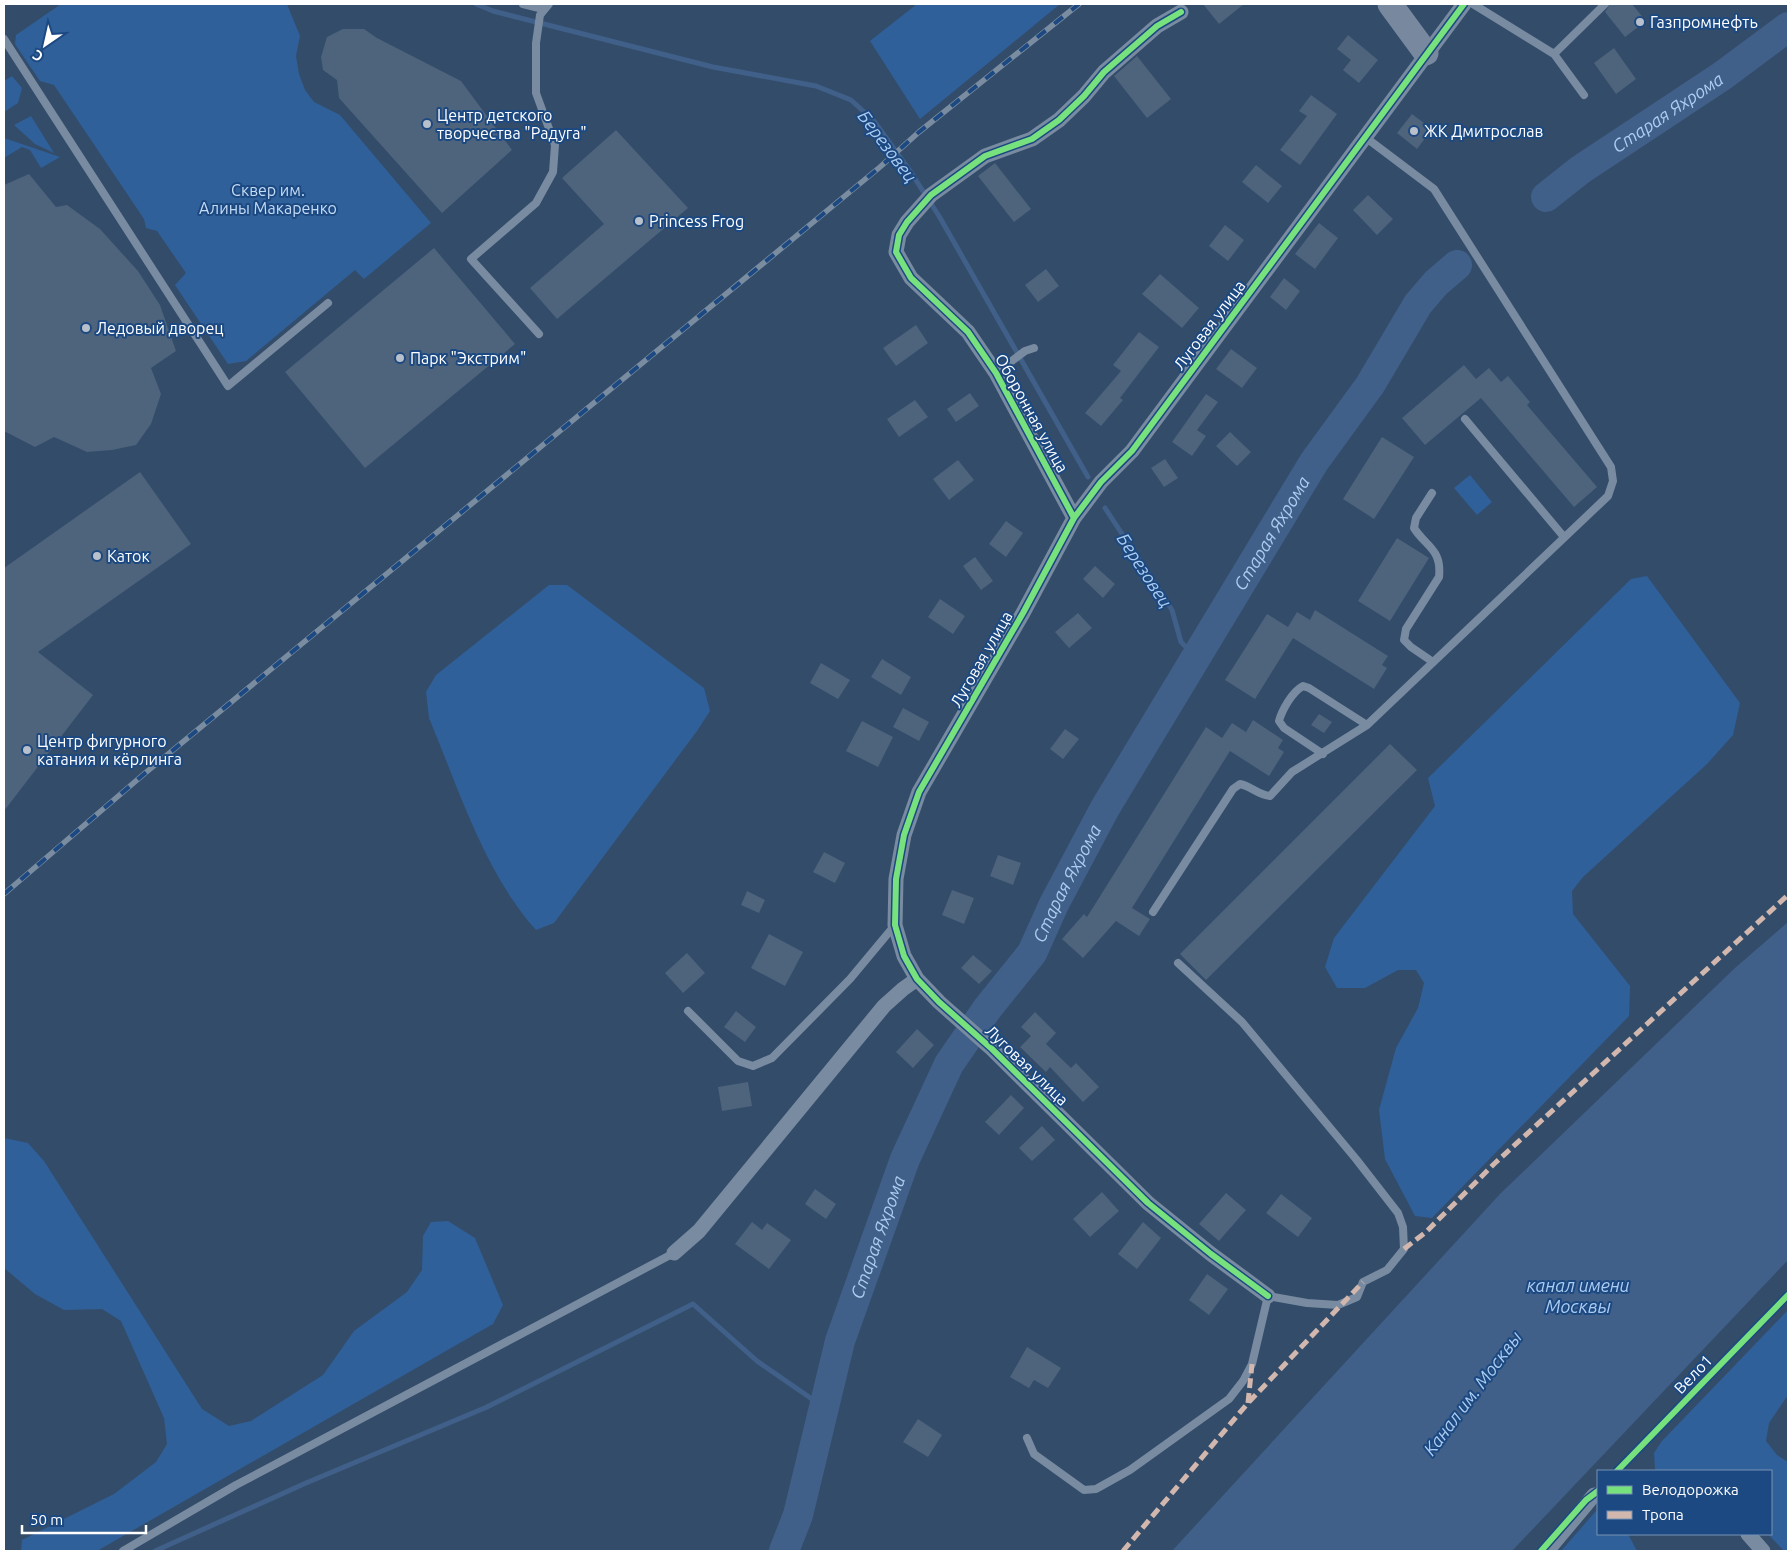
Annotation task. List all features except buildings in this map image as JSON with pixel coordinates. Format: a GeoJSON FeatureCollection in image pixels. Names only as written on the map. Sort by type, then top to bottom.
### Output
{"type":"FeatureCollection","features":[{"type":"Feature","properties":{"kind":"main road"},"geometry":{"type":"LineString","coordinates":[[1390,4],[1426,54]]}},
{"type":"Feature","properties":{"kind":"street","name":"Луговая улица"},"geometry":{"type":"LineString","coordinates":[[1268,1296],[1148,1204],[992,1048],[939,1002],[917,980],[904,956],[895,925],[896,879],[904,836],[919,792],[1023,613],[1074,518],[1101,482],[1132,451],[1464,4]]}},
{"type":"Feature","properties":{"kind":"street","name":"Оборонная улица"},"geometry":{"type":"LineString","coordinates":[[1074,518],[996,373],[968,332],[911,278],[896,252],[899,236],[927,199],[985,156],[1032,139],[1059,120],[1084,96],[1104,72],[1157,26],[1181,12]]}},
{"type":"Feature","properties":{"kind":"street"},"geometry":{"type":"LineString","coordinates":[[674,1252],[699,1231],[884,1006],[902,989],[917,980]]}},
{"type":"Feature","properties":{"kind":"street"},"geometry":{"type":"LineString","coordinates":[[1547,1551],[1594,1495],[1597,1495]]}},
{"type":"Feature","properties":{"kind":"street"},"geometry":{"type":"LineString","coordinates":[[1749,1535],[1763,1551]]}},
{"type":"Feature","properties":{"kind":"lane"},"geometry":{"type":"LineString","coordinates":[[523,4],[544,9],[536,43],[536,93],[554,145],[553,172],[536,204],[471,259],[539,334]]}},
{"type":"Feature","properties":{"kind":"lane"},"geometry":{"type":"LineString","coordinates":[[1472,4],[1554,54],[1584,95]]}},
{"type":"Feature","properties":{"kind":"lane"},"geometry":{"type":"LineString","coordinates":[[1554,54],[1605,4]]}},
{"type":"Feature","properties":{"kind":"lane"},"geometry":{"type":"LineString","coordinates":[[4,39],[228,386],[328,303]]}},
{"type":"Feature","properties":{"kind":"lane"},"geometry":{"type":"LineString","coordinates":[[1153,912],[1233,789],[1240,784],[1261,795],[1270,796],[1292,772],[1324,754],[1367,725],[1608,496],[1613,481],[1611,467],[1434,189],[1365,137]]}},
{"type":"Feature","properties":{"kind":"lane"},"geometry":{"type":"LineString","coordinates":[[996,373],[1025,350],[1034,348]]}},
{"type":"Feature","properties":{"kind":"lane"},"geometry":{"type":"LineString","coordinates":[[1465,420],[1564,537]]}},
{"type":"Feature","properties":{"kind":"lane"},"geometry":{"type":"LineString","coordinates":[[1432,494],[1416,518],[1414,528],[1418,535],[1433,548],[1440,567],[1439,577],[1406,629],[1404,640],[1411,648],[1433,662]]}},
{"type":"Feature","properties":{"kind":"lane"},"geometry":{"type":"LineString","coordinates":[[1324,754],[1284,728],[1279,721],[1298,689],[1303,686],[1309,688],[1367,725]]}},
{"type":"Feature","properties":{"kind":"lane"},"geometry":{"type":"LineString","coordinates":[[688,1011],[738,1061],[753,1066],[772,1058],[850,979],[895,925]]}},
{"type":"Feature","properties":{"kind":"lane"},"geometry":{"type":"LineString","coordinates":[[1027,1438],[1034,1454],[1084,1490],[1096,1489],[1130,1470],[1229,1398],[1243,1381],[1252,1364],[1268,1296],[1307,1303],[1338,1305],[1358,1297],[1363,1282],[1387,1270],[1404,1249],[1403,1227],[1398,1213],[1242,1022],[1178,962]]}},
{"type":"Feature","properties":{"kind":"lane"},"geometry":{"type":"LineString","coordinates":[[123,1551],[236,1485],[674,1252]]}},
{"type":"Feature","properties":{"kind":"green space","name":"Сквер им. Алины Макаренко"},"geometry":{"type":"Polygon","coordinates":[[[61,4],[287,4],[300,36],[296,56],[299,74],[305,90],[314,102],[340,115],[431,223],[364,279],[355,270],[246,361],[228,364],[175,285],[186,273],[157,231],[146,228],[144,219],[54,85],[40,81],[15,44],[16,35],[61,4]]]}},
{"type":"Feature","properties":{"kind":"green space"},"geometry":{"type":"Polygon","coordinates":[[[917,4],[1060,4],[920,119],[870,41],[917,4]]]}},
{"type":"Feature","properties":{"kind":"green space"},"geometry":{"type":"Polygon","coordinates":[[[12,76],[22,88],[18,103],[4,112],[4,81],[12,76]]]}},
{"type":"Feature","properties":{"kind":"green space"},"geometry":{"type":"Polygon","coordinates":[[[31,116],[54,153],[35,144],[14,125],[31,116]]]}},
{"type":"Feature","properties":{"kind":"green space"},"geometry":{"type":"Polygon","coordinates":[[[4,138],[60,157],[41,168],[30,150],[22,147],[4,158],[4,138]]]}},
{"type":"Feature","properties":{"kind":"green space"},"geometry":{"type":"Polygon","coordinates":[[[1470,475],[1492,502],[1477,515],[1454,488],[1470,475]]]}},
{"type":"Feature","properties":{"kind":"green space"},"geometry":{"type":"Polygon","coordinates":[[[1647,576],[1740,703],[1733,735],[1707,764],[1583,877],[1572,891],[1573,914],[1630,986],[1629,1016],[1432,1218],[1415,1216],[1385,1159],[1379,1110],[1396,1048],[1418,1008],[1424,983],[1416,970],[1398,970],[1365,988],[1337,988],[1325,967],[1334,938],[1435,806],[1428,778],[1631,579],[1647,576]]]}},
{"type":"Feature","properties":{"kind":"green space"},"geometry":{"type":"Polygon","coordinates":[[[549,585],[567,585],[704,688],[710,711],[554,923],[536,930],[518,908],[502,883],[474,829],[429,718],[426,692],[436,675],[549,585]]]}},
{"type":"Feature","properties":{"kind":"green space"},"geometry":{"type":"Polygon","coordinates":[[[4,1138],[28,1143],[44,1161],[202,1409],[229,1426],[251,1421],[323,1375],[354,1331],[407,1292],[422,1270],[423,1236],[431,1222],[448,1221],[475,1238],[503,1305],[493,1324],[97,1551],[21,1551],[22,1540],[114,1494],[156,1462],[167,1444],[164,1418],[121,1321],[102,1309],[64,1310],[35,1294],[4,1268],[4,1138]]]}},
{"type":"Feature","properties":{"kind":"green space"},"geometry":{"type":"Polygon","coordinates":[[[1788,1310],[1788,1395],[1769,1423],[1766,1441],[1777,1455],[1788,1462],[1788,1551],[1784,1551],[1769,1535],[1772,1535],[1772,1470],[1656,1470],[1654,1453],[1662,1441],[1788,1310]]]}},
{"type":"Feature","properties":{"kind":"green space"},"geometry":{"type":"Polygon","coordinates":[[[1597,1511],[1597,1535],[1629,1535],[1637,1551],[1561,1551],[1597,1511]]]}},
{"type":"Feature","properties":{"kind":"water","name":"канал имени Москвы"},"geometry":{"type":"Polygon","coordinates":[[[1788,922],[1788,1260],[1512,1551],[1172,1551],[1500,1194],[1735,968],[1788,922]]]}},
{"type":"Feature","properties":{"kind":"waterway","name":"Березовец"},"geometry":{"type":"LineString","coordinates":[[476,4],[493,11],[713,67],[816,86],[851,100],[874,121],[939,216],[1088,477]]}},
{"type":"Feature","properties":{"kind":"waterway","name":"Старая Яхрома"},"geometry":{"type":"LineString","coordinates":[[1546,197],[1580,170],[1722,76],[1788,27]]}},
{"type":"Feature","properties":{"kind":"waterway","name":"Старая Яхрома"},"geometry":{"type":"LineString","coordinates":[[784,1551],[798,1515],[840,1341],[905,1159],[949,1064],[987,1009],[1032,953],[1054,904],[1105,808],[1314,462],[1370,385],[1418,304],[1436,283],[1457,265]]}},
{"type":"Feature","properties":{"kind":"waterway","name":"Березовец"},"geometry":{"type":"LineString","coordinates":[[1105,508],[1172,610],[1181,642],[1187,648],[1200,650]]}},
{"type":"Feature","properties":{"kind":"waterway"},"geometry":{"type":"LineString","coordinates":[[155,1551],[306,1483],[487,1407],[693,1304],[757,1361],[825,1408]]}},
{"type":"Feature","properties":{"kind":"railway"},"geometry":{"type":"LineString","coordinates":[[4,894],[144,774],[880,167],[919,132],[1079,4]]}},
{"type":"Feature","properties":{"kind":"marked path"},"geometry":{"type":"LineString","coordinates":[[1404,1249],[1426,1232],[1494,1164],[1788,895]]}},
{"type":"Feature","properties":{"kind":"marked path"},"geometry":{"type":"LineString","coordinates":[[1123,1551],[1248,1403],[1363,1282]]}},
{"type":"Feature","properties":{"kind":"marked path"},"geometry":{"type":"LineString","coordinates":[[1248,1403],[1252,1364]]}},
{"type":"Feature","properties":{"kind":"cycle path"},"geometry":{"type":"LineString","coordinates":[[1268,1296],[1211,1254],[1148,1203],[992,1049],[939,1002],[917,979],[904,956],[895,925],[896,879],[904,835],[919,792],[1023,613],[1074,518],[1101,482],[1132,451],[1464,4]]}},
{"type":"Feature","properties":{"kind":"cycle path"},"geometry":{"type":"LineString","coordinates":[[1074,518],[996,373],[968,332],[911,278],[896,252],[899,235],[907,222],[931,195],[985,156],[1032,139],[1059,120],[1084,96],[1104,72],[1157,26],[1181,12]]}},
{"type":"Feature","properties":{"kind":"cycle path","name":"Вело1"},"geometry":{"type":"LineString","coordinates":[[1618,1470],[1788,1295]]}},
{"type":"Feature","properties":{"kind":"cycle path"},"geometry":{"type":"LineString","coordinates":[[1541,1551],[1586,1500],[1597,1492]]}},
{"type":"Feature","properties":{"kind":"place","name":"Газпромнефть"},"geometry":{"type":"Point","coordinates":[1640,22]}},
{"type":"Feature","properties":{"kind":"place","name":"Центр детского творчества \"Радуга\""},"geometry":{"type":"Point","coordinates":[427,124]}},
{"type":"Feature","properties":{"kind":"place","name":"ЖК Дмитрослав"},"geometry":{"type":"Point","coordinates":[1414,131]}},
{"type":"Feature","properties":{"kind":"place","name":"Princess Frog"},"geometry":{"type":"Point","coordinates":[639,221]}},
{"type":"Feature","properties":{"kind":"place","name":"Ледовый дворец"},"geometry":{"type":"Point","coordinates":[86,328]}},
{"type":"Feature","properties":{"kind":"place","name":"Парк \"Экстрим\""},"geometry":{"type":"Point","coordinates":[400,358]}},
{"type":"Feature","properties":{"kind":"place","name":"Каток"},"geometry":{"type":"Point","coordinates":[97,556]}},
{"type":"Feature","properties":{"kind":"place","name":"Центр фигурного катания и кёрлинга"},"geometry":{"type":"Point","coordinates":[27,750]}},
{"type":"Feature","properties":{"kind":"water label","name":"Канал им. Москвы"},"geometry":{"type":"Point","coordinates":[1472,1393]}}]}
